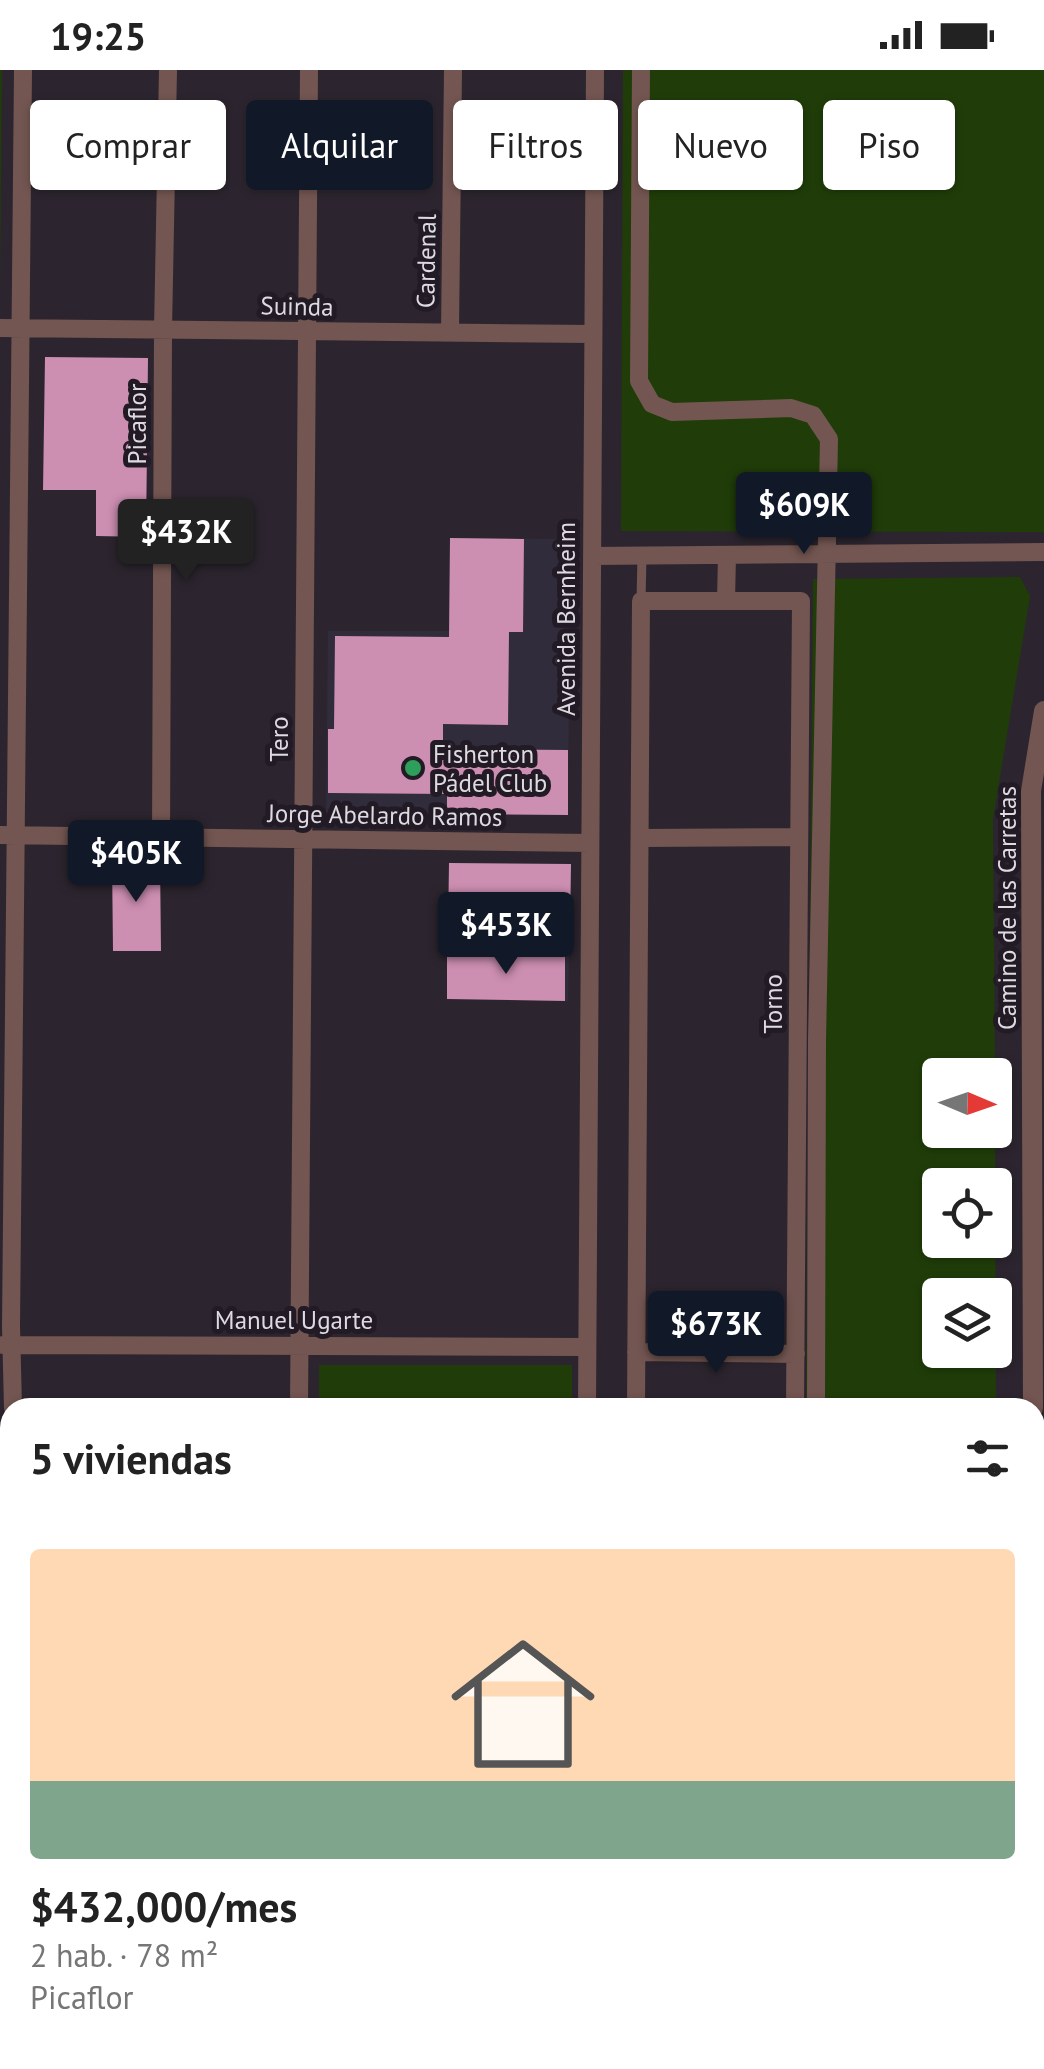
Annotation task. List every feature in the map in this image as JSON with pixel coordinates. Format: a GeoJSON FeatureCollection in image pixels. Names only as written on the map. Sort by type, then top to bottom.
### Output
{"type":"FeatureCollection","features":[{"type":"Feature","properties":{"kind":"street"},"geometry":{"type":"LineString","coordinates":[[12,1398],[6,1345],[8,836],[22,328],[24,70]]}},
{"type":"Feature","properties":{"kind":"street","name":"Picaflor"},"geometry":{"type":"LineString","coordinates":[[161,838],[168,70]]}},
{"type":"Feature","properties":{"kind":"street","name":"Tero"},"geometry":{"type":"LineString","coordinates":[[300,1398],[309,70]]}},
{"type":"Feature","properties":{"kind":"street","name":"Cardenal"},"geometry":{"type":"LineString","coordinates":[[450,332],[452,70]]}},
{"type":"Feature","properties":{"kind":"street","name":"Avenida Bernheim"},"geometry":{"type":"LineString","coordinates":[[587,1398],[595,70]]}},
{"type":"Feature","properties":{"kind":"street"},"geometry":{"type":"LineString","coordinates":[[641,70],[639,381],[652,404],[672,412],[791,408],[813,416],[828,439],[817,1040],[816,1398]]}},
{"type":"Feature","properties":{"kind":"street","name":"Suinda"},"geometry":{"type":"LineString","coordinates":[[0,328],[593,334]]}},
{"type":"Feature","properties":{"kind":"street"},"geometry":{"type":"LineString","coordinates":[[592,556],[1044,552]]}},
{"type":"Feature","properties":{"kind":"street"},"geometry":{"type":"LineString","coordinates":[[636,1398],[642,601],[726,601],[727,555]]}},
{"type":"Feature","properties":{"kind":"street","name":"Torno"},"geometry":{"type":"LineString","coordinates":[[726,601],[801,601],[796,1398]]}},
{"type":"Feature","properties":{"kind":"street","name":"Camino de las Carretas"},"geometry":{"type":"LineString","coordinates":[[1033,1398],[1031,791],[1044,710]]}},
{"type":"Feature","properties":{"kind":"street","name":"Jorge Abelardo Ramos"},"geometry":{"type":"LineString","coordinates":[[8,836],[590,843]]}},
{"type":"Feature","properties":{"kind":"street"},"geometry":{"type":"LineString","coordinates":[[640,838],[799,837]]}},
{"type":"Feature","properties":{"kind":"street","name":"Manuel Ugarte"},"geometry":{"type":"LineString","coordinates":[[6,1345],[587,1347]]}},
{"type":"Feature","properties":{"kind":"street"},"geometry":{"type":"LineString","coordinates":[[636,1352],[796,1354]]}},
{"type":"Feature","properties":{"kind":"lane"},"geometry":{"type":"LineString","coordinates":[[642,556],[642,601]]}},
{"type":"Feature","properties":{"kind":"shaded area"},"geometry":{"type":"Polygon","coordinates":[[[450,538],[570,539],[568,815],[326,813],[328,631],[449,631],[450,538]]]}},
{"type":"Feature","properties":{"kind":"shaded area"},"geometry":{"type":"Polygon","coordinates":[[[449,863],[571,864],[568,1001],[447,999],[449,863]]]}},
{"type":"Feature","properties":{"kind":"green space"},"geometry":{"type":"Polygon","coordinates":[[[0,70],[2,70],[0,295],[0,70]]]}},
{"type":"Feature","properties":{"kind":"green space"},"geometry":{"type":"Polygon","coordinates":[[[623,70],[1044,70],[1044,532],[621,531],[623,70]]]}},
{"type":"Feature","properties":{"kind":"green space"},"geometry":{"type":"Polygon","coordinates":[[[1020,577],[1030,596],[993,819],[995,1058],[922,1058],[922,1148],[995,1148],[995,1168],[922,1168],[922,1258],[995,1258],[996,1278],[922,1278],[922,1368],[996,1368],[996,1398],[806,1398],[813,579],[1020,577]]]}},
{"type":"Feature","properties":{"kind":"green space"},"geometry":{"type":"Polygon","coordinates":[[[319,1365],[572,1365],[572,1398],[319,1398],[319,1365]]]}},
{"type":"Feature","properties":{"kind":"building"},"geometry":{"type":"Polygon","coordinates":[[[45,357],[148,358],[146,537],[96,536],[96,490],[43,490],[45,357]]]}},
{"type":"Feature","properties":{"kind":"building"},"geometry":{"type":"Polygon","coordinates":[[[450,538],[524,539],[523,632],[509,632],[508,725],[443,724],[443,749],[568,750],[568,815],[447,814],[447,794],[328,793],[328,729],[334,729],[335,636],[449,637],[450,538]]]}},
{"type":"Feature","properties":{"kind":"building"},"geometry":{"type":"Polygon","coordinates":[[[112,860],[160,860],[161,951],[113,951],[112,860]]]}},
{"type":"Feature","properties":{"kind":"building"},"geometry":{"type":"Polygon","coordinates":[[[449,863],[571,864],[570,931],[448,929],[449,863]]]}},
{"type":"Feature","properties":{"kind":"building"},"geometry":{"type":"Polygon","coordinates":[[[447,952],[565,954],[565,1001],[447,999],[447,952]]]}},
{"type":"Feature","properties":{"kind":"place","name":"Fisherton Pádel Club"},"geometry":{"type":"Point","coordinates":[413,768]}}]}
